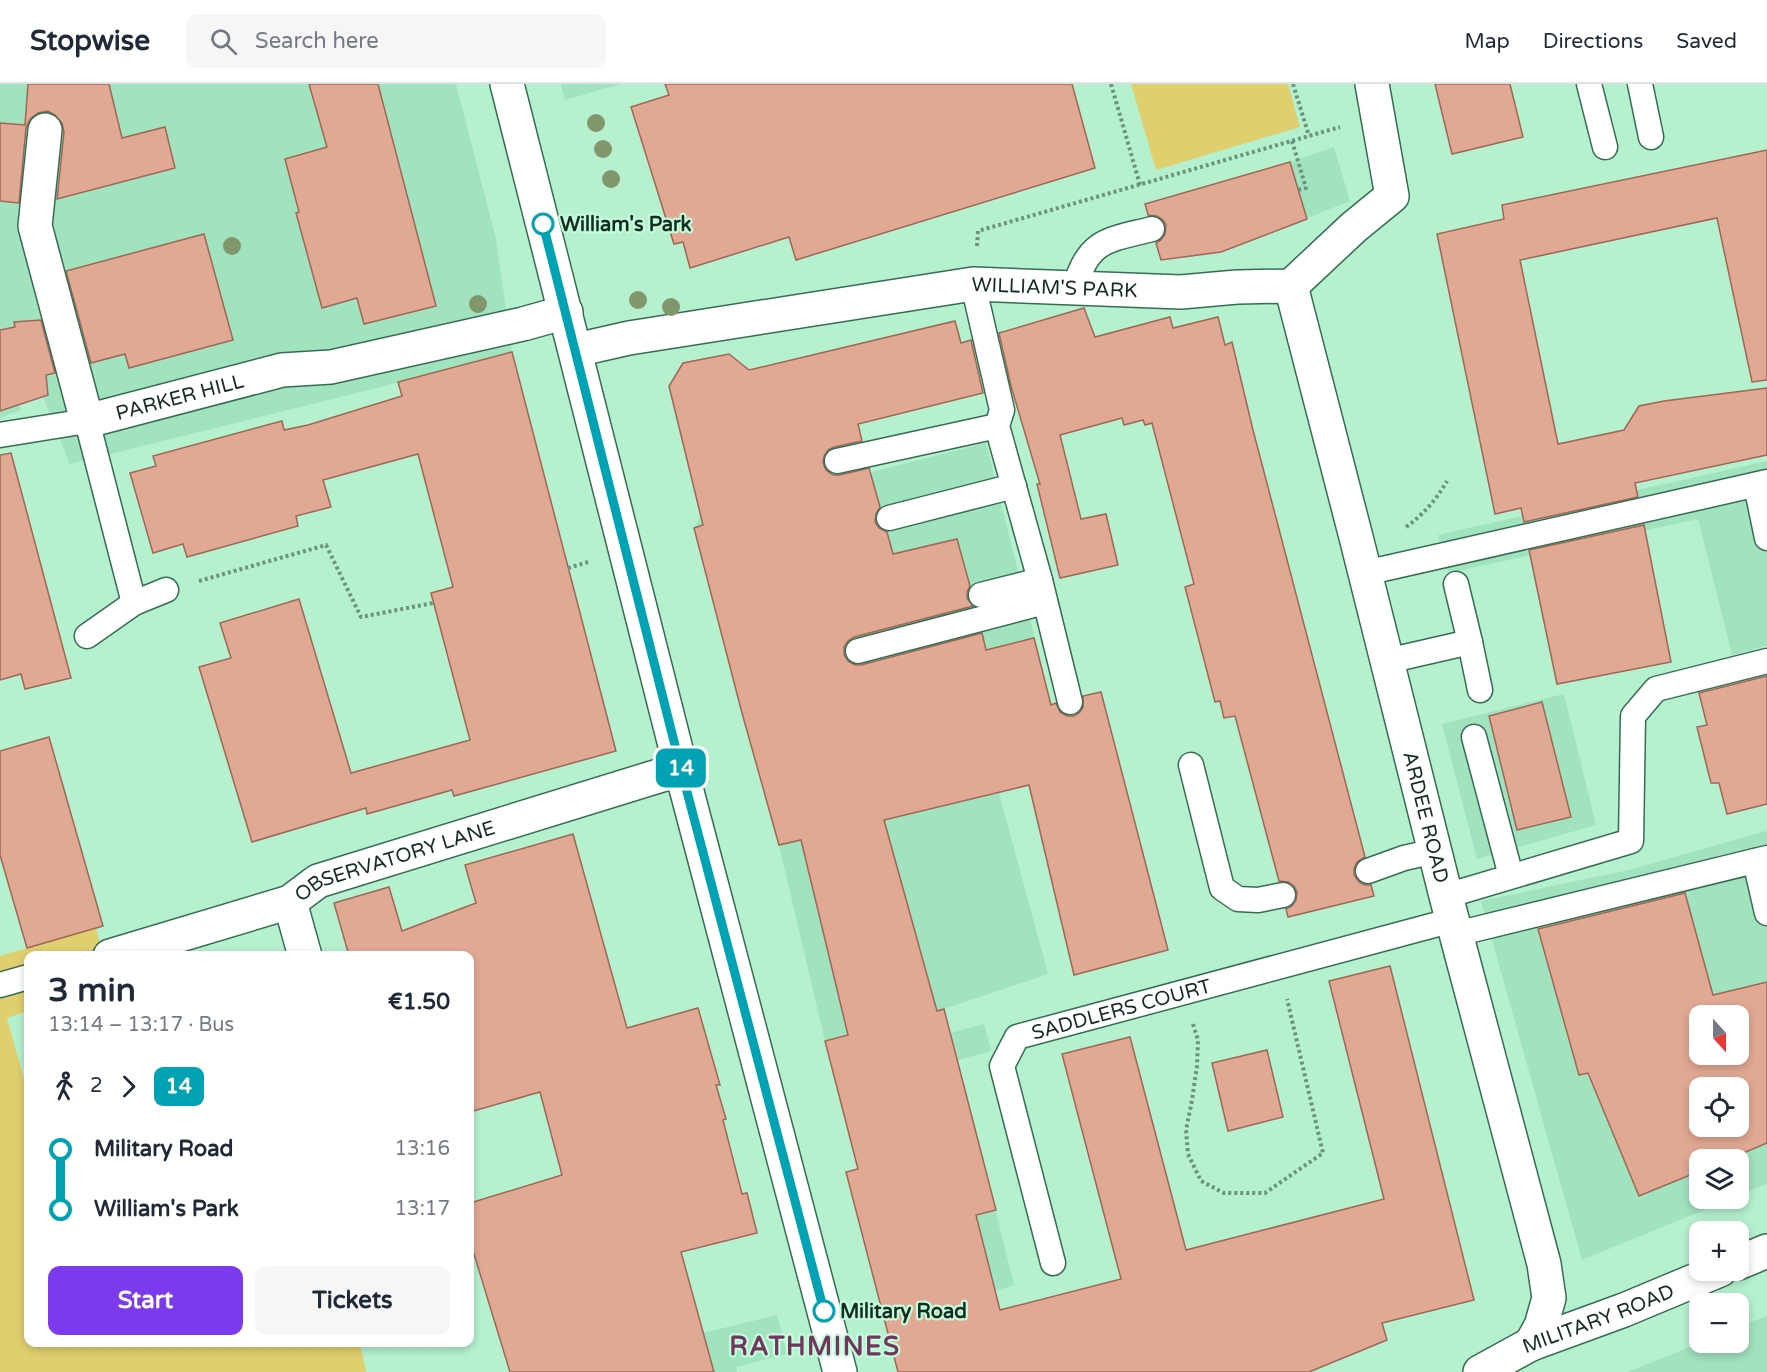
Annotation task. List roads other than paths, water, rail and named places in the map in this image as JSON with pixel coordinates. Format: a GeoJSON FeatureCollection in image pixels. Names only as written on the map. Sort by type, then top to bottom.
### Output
{"type":"FeatureCollection","features":[{"type":"Feature","properties":{"kind":"street"},"geometry":{"type":"LineString","coordinates":[[507,84],[681,769],[840,1372]]}},
{"type":"Feature","properties":{"kind":"street"},"geometry":{"type":"LineString","coordinates":[[1291,286],[1354,227],[1392,196],[1372,84]]}},
{"type":"Feature","properties":{"kind":"street"},"geometry":{"type":"LineString","coordinates":[[45,130],[35,226],[87,421]]}},
{"type":"Feature","properties":{"kind":"street","name":"WILLIAM'S PARK"},"geometry":{"type":"LineString","coordinates":[[576,350],[629,338],[973,284],[1182,292],[1237,287],[1291,286]]}},
{"type":"Feature","properties":{"kind":"street","name":"ARDEE ROAD"},"geometry":{"type":"LineString","coordinates":[[1291,286],[1452,917],[1544,1264],[1549,1298],[1540,1326],[1531,1344]]}},
{"type":"Feature","properties":{"kind":"street","name":"PARKER HILL"},"geometry":{"type":"LineString","coordinates":[[87,421],[282,370],[331,367],[523,324],[566,312]]}},
{"type":"Feature","properties":{"kind":"street","name":"OBSERVATORY LANE"},"geometry":{"type":"LineString","coordinates":[[127,951],[290,902],[318,881],[681,769]]}},
{"type":"Feature","properties":{"kind":"street"},"geometry":{"type":"LineString","coordinates":[[290,902],[304,951]]}},
{"type":"Feature","properties":{"kind":"street"},"geometry":{"type":"LineString","coordinates":[[1749,1258],[1767,1251]]}},
{"type":"Feature","properties":{"kind":"street","name":"MILITARY ROAD"},"geometry":{"type":"LineString","coordinates":[[1486,1371],[1531,1344],[1624,1310],[1694,1281]]}},
{"type":"Feature","properties":{"kind":"lane"},"geometry":{"type":"LineString","coordinates":[[1589,84],[1605,147]]}},
{"type":"Feature","properties":{"kind":"lane"},"geometry":{"type":"LineString","coordinates":[[1640,84],[1651,137]]}},
{"type":"Feature","properties":{"kind":"lane"},"geometry":{"type":"LineString","coordinates":[[1075,287],[1089,254],[1102,243],[1152,229]]}},
{"type":"Feature","properties":{"kind":"lane"},"geometry":{"type":"LineString","coordinates":[[973,284],[1002,410],[997,426],[1070,702]]}},
{"type":"Feature","properties":{"kind":"lane"},"geometry":{"type":"LineString","coordinates":[[0,435],[87,421],[134,603]]}},
{"type":"Feature","properties":{"kind":"lane"},"geometry":{"type":"LineString","coordinates":[[837,461],[997,426]]}},
{"type":"Feature","properties":{"kind":"lane"},"geometry":{"type":"LineString","coordinates":[[1365,573],[1761,484],[1767,537]]}},
{"type":"Feature","properties":{"kind":"lane"},"geometry":{"type":"LineString","coordinates":[[889,518],[1014,486]]}},
{"type":"Feature","properties":{"kind":"lane"},"geometry":{"type":"LineString","coordinates":[[1456,584],[1480,690]]}},
{"type":"Feature","properties":{"kind":"lane"},"geometry":{"type":"LineString","coordinates":[[87,636],[134,603],[166,590]]}},
{"type":"Feature","properties":{"kind":"lane"},"geometry":{"type":"LineString","coordinates":[[981,595],[1042,591]]}},
{"type":"Feature","properties":{"kind":"lane"},"geometry":{"type":"LineString","coordinates":[[858,651],[1042,591]]}},
{"type":"Feature","properties":{"kind":"lane"},"geometry":{"type":"LineString","coordinates":[[1387,661],[1470,642]]}},
{"type":"Feature","properties":{"kind":"lane"},"geometry":{"type":"LineString","coordinates":[[1452,917],[1511,876],[1631,841],[1633,716],[1656,689],[1767,661]]}},
{"type":"Feature","properties":{"kind":"lane"},"geometry":{"type":"LineString","coordinates":[[1474,737],[1511,876]]}},
{"type":"Feature","properties":{"kind":"lane"},"geometry":{"type":"LineString","coordinates":[[1191,765],[1222,888],[1238,899],[1258,900],[1282,895]]}},
{"type":"Feature","properties":{"kind":"lane"},"geometry":{"type":"LineString","coordinates":[[1368,872],[1404,858],[1435,851]]}},
{"type":"Feature","properties":{"kind":"lane"},"geometry":{"type":"LineString","coordinates":[[1452,917],[1761,859],[1767,913]]}},
{"type":"Feature","properties":{"kind":"lane","name":"SADDLERS COURT"},"geometry":{"type":"LineString","coordinates":[[1053,1263],[1002,1066],[1017,1037],[1184,993],[1452,917]]}},
{"type":"Feature","properties":{"kind":"lane"},"geometry":{"type":"LineString","coordinates":[[0,985],[24,979]]}},
{"type":"Feature","properties":{"kind":"place","name":"William's Park"},"geometry":{"type":"Point","coordinates":[543,224]}},
{"type":"Feature","properties":{"kind":"place","name":"Military Road"},"geometry":{"type":"Point","coordinates":[824,1311]}},
{"type":"Feature","properties":{"kind":"district","name":"RATHMINES"},"geometry":{"type":"Point","coordinates":[815,1346]}}]}
